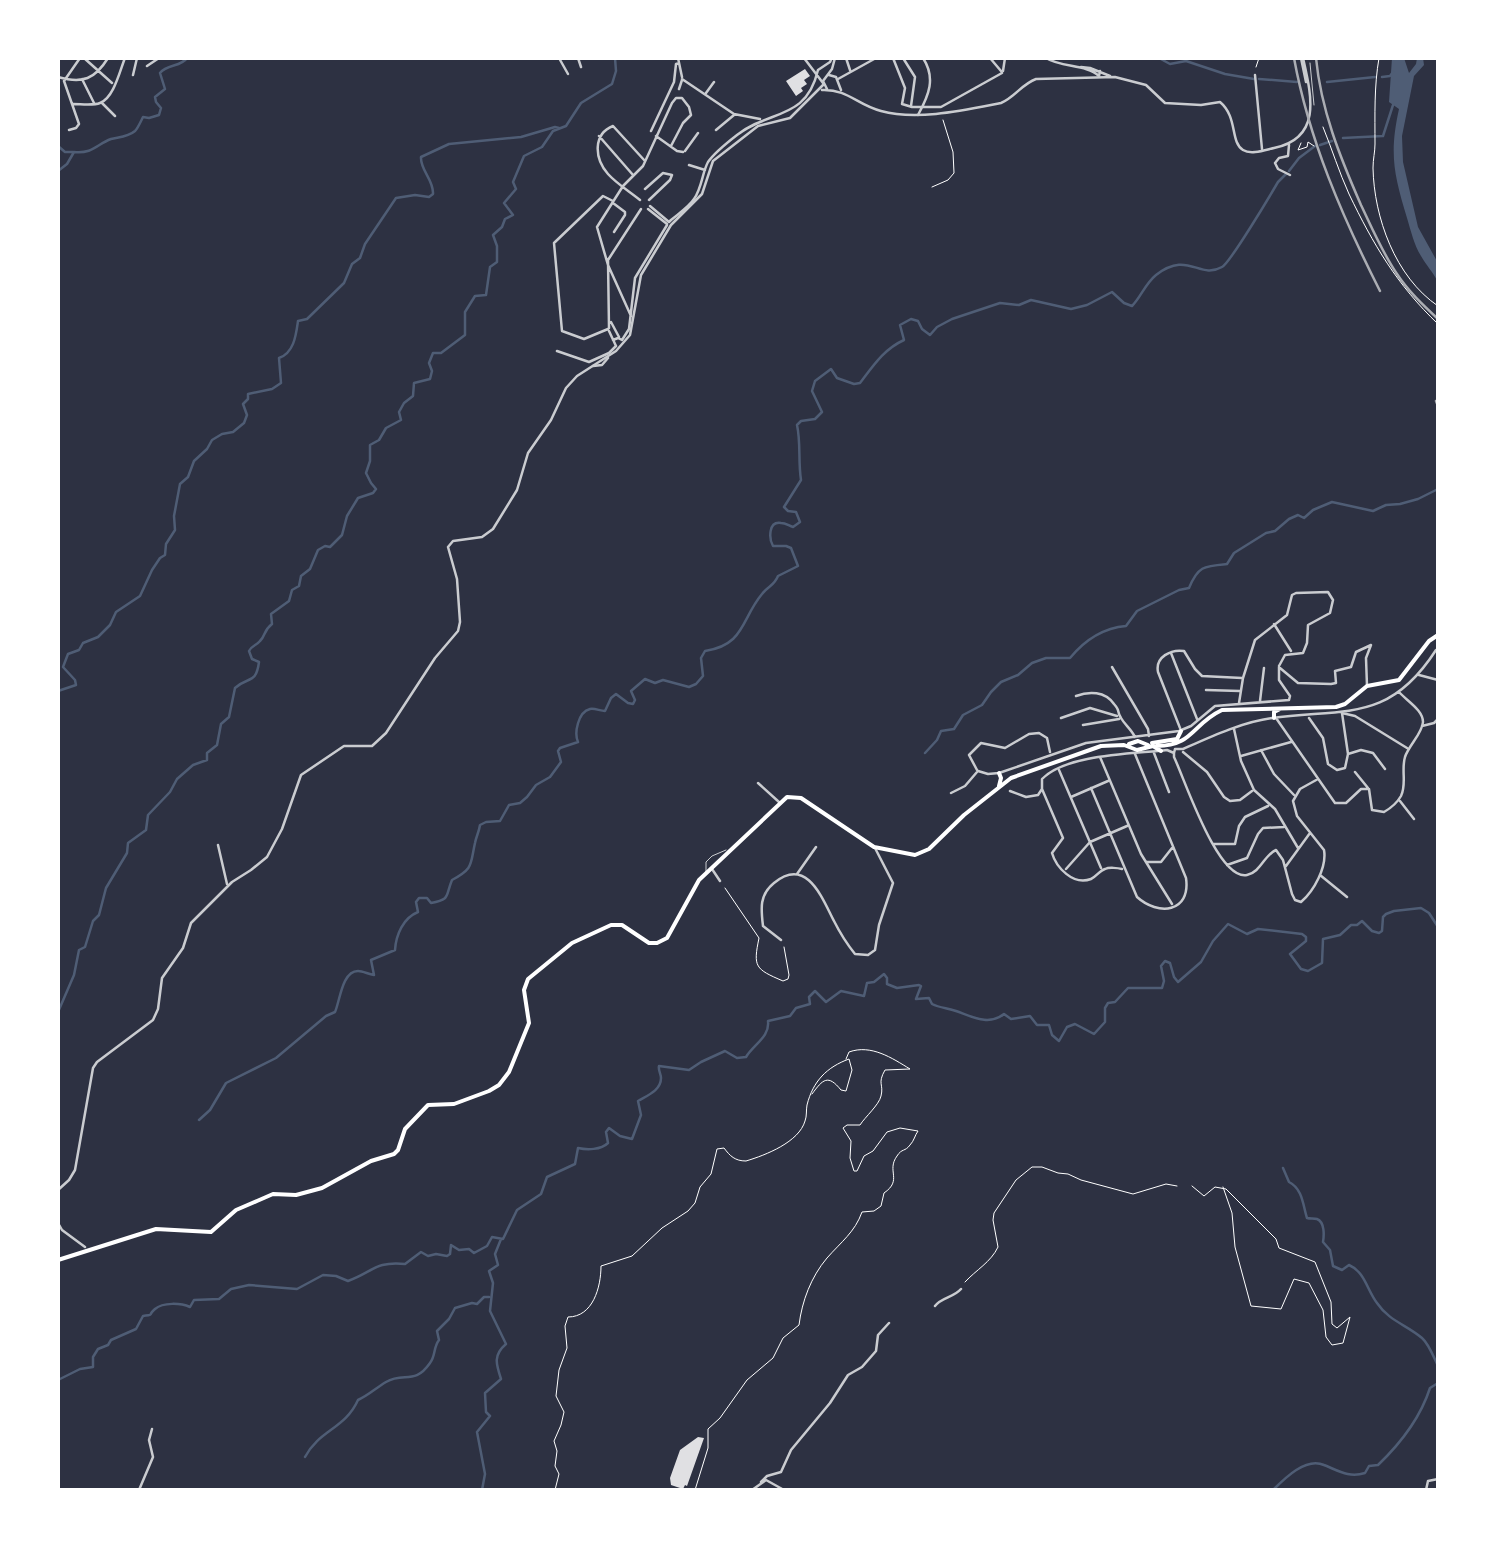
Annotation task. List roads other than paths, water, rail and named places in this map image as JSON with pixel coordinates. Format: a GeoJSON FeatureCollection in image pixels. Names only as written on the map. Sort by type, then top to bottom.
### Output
{"type":"FeatureCollection","features":[{"type":"Feature","properties":{"kind":"main road"},"geometry":{"type":"LineString","coordinates":[[58,1262],[164,1228],[211,1232],[240,1208],[273,1194],[296,1195],[322,1188],[371,1161],[394,1154],[405,1129],[426,1106],[457,1103],[489,1091],[509,1072],[528,1027],[524,988],[531,976],[572,943],[614,924],[649,943],[664,940],[693,889],[709,870],[789,796],[800,798],[874,847],[908,855],[920,853],[1005,785],[1053,763],[1096,747],[1179,744],[1218,712],[1344,704],[1366,686],[1401,679],[1438,636]]}},
{"type":"Feature","properties":{"kind":"main road"},"geometry":{"type":"LineString","coordinates":[[1271,707],[1274,718]]}},
{"type":"Feature","properties":{"kind":"main road"},"geometry":{"type":"LineString","coordinates":[[1271,707],[1274,718]]}},
{"type":"Feature","properties":{"kind":"main road"},"geometry":{"type":"LineString","coordinates":[[1141,746],[1177,740],[1181,730]]}},
{"type":"Feature","properties":{"kind":"main road"},"geometry":{"type":"LineString","coordinates":[[1089,742],[1096,747]]}},
{"type":"Feature","properties":{"kind":"main road"},"geometry":{"type":"LineString","coordinates":[[1100,758],[1102,748],[1115,745]]}},
{"type":"Feature","properties":{"kind":"main road"},"geometry":{"type":"LineString","coordinates":[[1141,746],[1164,751]]}},
{"type":"Feature","properties":{"kind":"main road"},"geometry":{"type":"LineString","coordinates":[[1000,776],[1005,785]]}},
{"type":"Feature","properties":{"kind":"main road"},"geometry":{"type":"LineString","coordinates":[[1000,776],[1005,785]]}},
{"type":"Feature","properties":{"kind":"street"},"geometry":{"type":"LineString","coordinates":[[69,130],[79,124],[64,79],[82,58],[114,85]]}},
{"type":"Feature","properties":{"kind":"street"},"geometry":{"type":"LineString","coordinates":[[58,77],[94,76],[108,58]]}},
{"type":"Feature","properties":{"kind":"street"},"geometry":{"type":"LineString","coordinates":[[72,104],[102,102],[110,94],[125,58]]}},
{"type":"Feature","properties":{"kind":"street"},"geometry":{"type":"LineString","coordinates":[[132,75],[137,58]]}},
{"type":"Feature","properties":{"kind":"street"},"geometry":{"type":"LineString","coordinates":[[147,66],[159,58]]}},
{"type":"Feature","properties":{"kind":"street"},"geometry":{"type":"LineString","coordinates":[[559,58],[568,74]]}},
{"type":"Feature","properties":{"kind":"street"},"geometry":{"type":"LineString","coordinates":[[578,58],[581,66]]}},
{"type":"Feature","properties":{"kind":"street"},"geometry":{"type":"LineString","coordinates":[[804,58],[823,87],[842,91],[874,109],[896,115],[1004,102],[1036,79],[1110,76],[1146,85],[1165,103],[1201,106],[1220,102],[1231,115],[1235,140],[1250,152],[1289,144],[1302,133],[1313,105],[1304,63]]}},
{"type":"Feature","properties":{"kind":"street"},"geometry":{"type":"LineString","coordinates":[[58,1190],[75,1170],[92,1069],[153,1020],[162,978],[183,948],[192,922],[227,886],[267,857],[301,774],[344,746],[376,744],[435,658],[455,636],[460,622],[457,578],[448,547],[452,541],[482,537],[492,529],[518,490],[528,453],[552,420],[566,388],[571,381],[596,369],[632,329],[638,281],[668,225],[702,194],[710,159],[761,120],[785,114],[798,105],[809,92],[818,70],[833,58]]}},
{"type":"Feature","properties":{"kind":"street"},"geometry":{"type":"LineString","coordinates":[[833,58],[833,90]]}},
{"type":"Feature","properties":{"kind":"street"},"geometry":{"type":"LineString","coordinates":[[846,58],[851,72]]}},
{"type":"Feature","properties":{"kind":"street"},"geometry":{"type":"LineString","coordinates":[[863,58],[865,64]]}},
{"type":"Feature","properties":{"kind":"street"},"geometry":{"type":"LineString","coordinates":[[629,307],[636,278],[668,225],[695,198],[715,158],[754,128],[788,119],[833,78],[876,58]]}},
{"type":"Feature","properties":{"kind":"street"},"geometry":{"type":"LineString","coordinates":[[893,58],[904,88],[902,104],[922,113],[944,106],[1002,72],[1006,58]]}},
{"type":"Feature","properties":{"kind":"street"},"geometry":{"type":"LineString","coordinates":[[903,58],[915,77],[912,107]]}},
{"type":"Feature","properties":{"kind":"street"},"geometry":{"type":"LineString","coordinates":[[922,113],[931,79],[931,70],[923,58]]}},
{"type":"Feature","properties":{"kind":"street"},"geometry":{"type":"LineString","coordinates":[[990,58],[1002,72]]}},
{"type":"Feature","properties":{"kind":"street"},"geometry":{"type":"LineString","coordinates":[[994,63],[997,58]]}},
{"type":"Feature","properties":{"kind":"street"},"geometry":{"type":"LineString","coordinates":[[1046,58],[1093,74]]}},
{"type":"Feature","properties":{"kind":"street"},"geometry":{"type":"LineString","coordinates":[[677,60],[682,78],[679,89]]}},
{"type":"Feature","properties":{"kind":"street"},"geometry":{"type":"LineString","coordinates":[[651,131],[674,82],[677,60]]}},
{"type":"Feature","properties":{"kind":"street"},"geometry":{"type":"LineString","coordinates":[[1074,68],[1090,68],[1099,74]]}},
{"type":"Feature","properties":{"kind":"street"},"geometry":{"type":"LineString","coordinates":[[816,74],[833,78],[842,91]]}},
{"type":"Feature","properties":{"kind":"street"},"geometry":{"type":"LineString","coordinates":[[1255,76],[1263,150]]}},
{"type":"Feature","properties":{"kind":"street"},"geometry":{"type":"LineString","coordinates":[[682,78],[734,114],[761,120]]}},
{"type":"Feature","properties":{"kind":"street"},"geometry":{"type":"LineString","coordinates":[[82,79],[94,104]]}},
{"type":"Feature","properties":{"kind":"street"},"geometry":{"type":"LineString","coordinates":[[705,94],[714,82]]}},
{"type":"Feature","properties":{"kind":"street"},"geometry":{"type":"LineString","coordinates":[[608,330],[622,340],[631,316],[597,229],[623,186],[646,161],[674,100],[684,99],[691,115],[671,146]]}},
{"type":"Feature","properties":{"kind":"street"},"geometry":{"type":"LineString","coordinates":[[102,102],[115,116]]}},
{"type":"Feature","properties":{"kind":"street"},"geometry":{"type":"LineString","coordinates":[[716,130],[734,114]]}},
{"type":"Feature","properties":{"kind":"street"},"geometry":{"type":"LineString","coordinates":[[602,120],[615,128],[646,161]]}},
{"type":"Feature","properties":{"kind":"street"},"geometry":{"type":"LineString","coordinates":[[608,127],[597,142],[602,166],[640,200]]}},
{"type":"Feature","properties":{"kind":"street"},"geometry":{"type":"LineString","coordinates":[[683,152],[698,133]]}},
{"type":"Feature","properties":{"kind":"street"},"geometry":{"type":"LineString","coordinates":[[599,136],[634,176]]}},
{"type":"Feature","properties":{"kind":"street"},"geometry":{"type":"LineString","coordinates":[[656,136],[683,152],[689,165],[686,174]]}},
{"type":"Feature","properties":{"kind":"street"},"geometry":{"type":"LineString","coordinates":[[588,144],[597,142]]}},
{"type":"Feature","properties":{"kind":"street"},"geometry":{"type":"LineString","coordinates":[[1288,174],[1276,164],[1278,159],[1288,156],[1289,144]]}},
{"type":"Feature","properties":{"kind":"street"},"geometry":{"type":"LineString","coordinates":[[689,165],[707,170]]}},
{"type":"Feature","properties":{"kind":"street"},"geometry":{"type":"LineString","coordinates":[[594,169],[602,166]]}},
{"type":"Feature","properties":{"kind":"street"},"geometry":{"type":"LineString","coordinates":[[645,189],[664,173],[672,175],[648,200]]}},
{"type":"Feature","properties":{"kind":"street"},"geometry":{"type":"LineString","coordinates":[[606,184],[611,177]]}},
{"type":"Feature","properties":{"kind":"street"},"geometry":{"type":"LineString","coordinates":[[611,322],[608,330],[584,339],[562,331],[554,244],[603,196],[625,212],[614,232]]}},
{"type":"Feature","properties":{"kind":"street"},"geometry":{"type":"LineString","coordinates":[[640,200],[648,200]]}},
{"type":"Feature","properties":{"kind":"street"},"geometry":{"type":"LineString","coordinates":[[640,200],[641,210]]}},
{"type":"Feature","properties":{"kind":"street"},"geometry":{"type":"LineString","coordinates":[[648,200],[649,208],[668,225]]}},
{"type":"Feature","properties":{"kind":"street"},"geometry":{"type":"LineString","coordinates":[[618,347],[611,322],[608,260],[641,210],[649,208]]}},
{"type":"Feature","properties":{"kind":"street"},"geometry":{"type":"LineString","coordinates":[[558,351],[590,362],[618,347]]}},
{"type":"Feature","properties":{"kind":"street"},"geometry":{"type":"LineString","coordinates":[[1124,869],[1108,868],[1081,881],[1068,876],[1052,858],[1063,838],[1042,793],[1043,776],[1079,761],[1141,746],[1149,736],[1181,730],[1211,707],[1260,702],[1271,707],[1290,698],[1279,680],[1282,657],[1303,653],[1308,625],[1330,613],[1331,595],[1296,593],[1287,615],[1254,640],[1239,704]]}},
{"type":"Feature","properties":{"kind":"street"},"geometry":{"type":"LineString","coordinates":[[1274,623],[1291,653]]}},
{"type":"Feature","properties":{"kind":"street"},"geometry":{"type":"LineString","coordinates":[[1279,667],[1293,682],[1336,683],[1334,670],[1352,667],[1356,652],[1371,646],[1366,658],[1366,686]]}},
{"type":"Feature","properties":{"kind":"street"},"geometry":{"type":"LineString","coordinates":[[1181,730],[1157,666],[1161,658],[1184,650],[1202,676],[1244,678]]}},
{"type":"Feature","properties":{"kind":"street"},"geometry":{"type":"LineString","coordinates":[[1164,751],[1182,751],[1234,729],[1274,718],[1367,708],[1399,692],[1436,652]]}},
{"type":"Feature","properties":{"kind":"street"},"geometry":{"type":"LineString","coordinates":[[1171,653],[1197,720]]}},
{"type":"Feature","properties":{"kind":"street"},"geometry":{"type":"LineString","coordinates":[[1112,667],[1149,736]]}},
{"type":"Feature","properties":{"kind":"street"},"geometry":{"type":"LineString","coordinates":[[1260,702],[1264,668]]}},
{"type":"Feature","properties":{"kind":"street"},"geometry":{"type":"LineString","coordinates":[[1418,675],[1438,686]]}},
{"type":"Feature","properties":{"kind":"street"},"geometry":{"type":"LineString","coordinates":[[1206,690],[1241,692]]}},
{"type":"Feature","properties":{"kind":"street"},"geometry":{"type":"LineString","coordinates":[[1076,696],[1091,692],[1107,697],[1115,705],[1169,792]]}},
{"type":"Feature","properties":{"kind":"street"},"geometry":{"type":"LineString","coordinates":[[1356,772],[1369,789],[1372,810],[1384,812],[1399,800],[1404,787],[1402,768],[1422,726],[1420,712],[1399,692]]}},
{"type":"Feature","properties":{"kind":"street"},"geometry":{"type":"LineString","coordinates":[[1061,718],[1090,708],[1120,718]]}},
{"type":"Feature","properties":{"kind":"street"},"geometry":{"type":"LineString","coordinates":[[1342,713],[1355,716],[1408,749]]}},
{"type":"Feature","properties":{"kind":"street"},"geometry":{"type":"LineString","coordinates":[[1308,715],[1323,738],[1331,768],[1337,770],[1345,768],[1348,754],[1342,713]]}},
{"type":"Feature","properties":{"kind":"street"},"geometry":{"type":"LineString","coordinates":[[1083,726],[1120,718]]}},
{"type":"Feature","properties":{"kind":"street"},"geometry":{"type":"LineString","coordinates":[[1274,718],[1335,803],[1341,805],[1361,789],[1369,789]]}},
{"type":"Feature","properties":{"kind":"street"},"geometry":{"type":"LineString","coordinates":[[1422,726],[1438,718]]}},
{"type":"Feature","properties":{"kind":"street"},"geometry":{"type":"LineString","coordinates":[[1234,729],[1254,790],[1281,818],[1298,848]]}},
{"type":"Feature","properties":{"kind":"street"},"geometry":{"type":"LineString","coordinates":[[1050,754],[1047,738],[1039,732],[1003,748],[981,743],[969,755],[978,771],[1000,776],[1089,742],[1141,746]]}},
{"type":"Feature","properties":{"kind":"street"},"geometry":{"type":"LineString","coordinates":[[1241,757],[1292,742]]}},
{"type":"Feature","properties":{"kind":"street"},"geometry":{"type":"LineString","coordinates":[[1091,788],[1137,897],[1160,909],[1173,906],[1185,896],[1187,887],[1141,746]]}},
{"type":"Feature","properties":{"kind":"street"},"geometry":{"type":"LineString","coordinates":[[1261,750],[1274,774],[1295,796]]}},
{"type":"Feature","properties":{"kind":"street"},"geometry":{"type":"LineString","coordinates":[[1348,754],[1367,750],[1385,769]]}},
{"type":"Feature","properties":{"kind":"street"},"geometry":{"type":"LineString","coordinates":[[1175,751],[1212,844],[1226,866],[1238,875],[1250,875],[1276,850],[1283,860],[1292,894],[1301,902],[1307,898],[1325,856],[1293,806],[1302,787],[1318,780]]}},
{"type":"Feature","properties":{"kind":"street"},"geometry":{"type":"LineString","coordinates":[[1178,766],[1182,751]]}},
{"type":"Feature","properties":{"kind":"street"},"geometry":{"type":"LineString","coordinates":[[1182,751],[1230,801],[1240,800],[1254,790]]}},
{"type":"Feature","properties":{"kind":"street"},"geometry":{"type":"LineString","coordinates":[[1100,758],[1146,862],[1173,906]]}},
{"type":"Feature","properties":{"kind":"street"},"geometry":{"type":"LineString","coordinates":[[1059,768],[1102,870]]}},
{"type":"Feature","properties":{"kind":"street"},"geometry":{"type":"LineString","coordinates":[[950,794],[965,786],[978,771]]}},
{"type":"Feature","properties":{"kind":"street"},"geometry":{"type":"LineString","coordinates":[[1071,797],[1109,781]]}},
{"type":"Feature","properties":{"kind":"street"},"geometry":{"type":"LineString","coordinates":[[758,783],[780,803]]}},
{"type":"Feature","properties":{"kind":"street"},"geometry":{"type":"LineString","coordinates":[[1005,785],[1026,797],[1042,793]]}},
{"type":"Feature","properties":{"kind":"street"},"geometry":{"type":"LineString","coordinates":[[1399,800],[1414,819]]}},
{"type":"Feature","properties":{"kind":"street"},"geometry":{"type":"LineString","coordinates":[[1212,844],[1235,844],[1245,817],[1270,805]]}},
{"type":"Feature","properties":{"kind":"street"},"geometry":{"type":"LineString","coordinates":[[1064,871],[1090,842],[1129,825]]}},
{"type":"Feature","properties":{"kind":"street"},"geometry":{"type":"LineString","coordinates":[[1226,866],[1248,858],[1263,828],[1286,828]]}},
{"type":"Feature","properties":{"kind":"street"},"geometry":{"type":"LineString","coordinates":[[1285,868],[1310,834]]}},
{"type":"Feature","properties":{"kind":"street"},"geometry":{"type":"LineString","coordinates":[[218,845],[227,886]]}},
{"type":"Feature","properties":{"kind":"street"},"geometry":{"type":"LineString","coordinates":[[1146,862],[1161,862],[1172,846]]}},
{"type":"Feature","properties":{"kind":"street"},"geometry":{"type":"LineString","coordinates":[[796,876],[816,847]]}},
{"type":"Feature","properties":{"kind":"street"},"geometry":{"type":"LineString","coordinates":[[781,940],[763,926],[762,900],[766,890],[778,880],[796,876],[818,889],[854,953],[868,956],[876,947],[893,883],[874,847]]}},
{"type":"Feature","properties":{"kind":"street"},"geometry":{"type":"LineString","coordinates":[[709,870],[720,881]]}},
{"type":"Feature","properties":{"kind":"street"},"geometry":{"type":"LineString","coordinates":[[1319,874],[1347,896]]}},
{"type":"Feature","properties":{"kind":"street"},"geometry":{"type":"LineString","coordinates":[[58,1223],[84,1251]]}},
{"type":"Feature","properties":{"kind":"street"},"geometry":{"type":"LineString","coordinates":[[935,1306],[960,1289]]}},
{"type":"Feature","properties":{"kind":"street"},"geometry":{"type":"LineString","coordinates":[[752,1490],[768,1476],[781,1472],[790,1450],[848,1376],[876,1351],[878,1335],[889,1323]]}},
{"type":"Feature","properties":{"kind":"street"},"geometry":{"type":"LineString","coordinates":[[139,1490],[153,1457],[148,1440],[152,1428]]}},
{"type":"Feature","properties":{"kind":"street"},"geometry":{"type":"LineString","coordinates":[[1426,1490],[1428,1481],[1438,1479]]}},
{"type":"Feature","properties":{"kind":"street"},"geometry":{"type":"LineString","coordinates":[[761,1482],[770,1481],[784,1490]]}},
{"type":"Feature","properties":{"kind":"lane"},"geometry":{"type":"LineString","coordinates":[[1304,63],[1313,105]]}},
{"type":"Feature","properties":{"kind":"water"},"geometry":{"type":"Polygon","coordinates":[[[1392,58],[1404,58],[1409,73],[1417,58],[1423,58],[1424,65],[1414,76],[1402,136],[1403,162],[1418,227],[1438,263],[1438,282],[1415,243],[1396,176],[1394,139],[1399,109],[1389,102],[1392,58]]]}},
{"type":"Feature","properties":{"kind":"waterway"},"geometry":{"type":"LineString","coordinates":[[58,171],[74,152],[90,150],[129,134],[143,117],[159,115],[161,108],[155,97],[165,89],[160,73],[187,58]]}},
{"type":"Feature","properties":{"kind":"waterway"},"geometry":{"type":"LineString","coordinates":[[58,1012],[74,975],[79,950],[85,947],[106,888],[127,853],[128,843],[146,830],[148,815],[177,779],[193,765],[207,760],[207,753],[217,745],[221,724],[229,717],[235,688],[256,674],[259,662],[252,659],[249,651],[272,624],[271,614],[289,601],[318,550],[330,547],[342,535],[358,498],[376,489],[366,473],[370,445],[379,440],[386,428],[401,420],[399,412],[413,396],[414,383],[430,379],[433,353],[441,353],[465,335],[465,312],[475,296],[486,295],[490,267],[497,262],[493,235],[513,215],[504,203],[516,189],[513,182],[524,156],[542,147],[553,131],[566,126],[581,103],[612,84],[615,58]]}},
{"type":"Feature","properties":{"kind":"waterway"},"geometry":{"type":"LineString","coordinates":[[1159,58],[1170,64],[1186,61],[1254,79]]}},
{"type":"Feature","properties":{"kind":"waterway"},"geometry":{"type":"LineString","coordinates":[[1382,77],[1393,72]]}},
{"type":"Feature","properties":{"kind":"waterway"},"geometry":{"type":"LineString","coordinates":[[1327,82],[1375,77]]}},
{"type":"Feature","properties":{"kind":"waterway"},"geometry":{"type":"LineString","coordinates":[[1259,79],[1297,82]]}},
{"type":"Feature","properties":{"kind":"waterway"},"geometry":{"type":"LineString","coordinates":[[1343,138],[1383,136],[1393,105]]}},
{"type":"Feature","properties":{"kind":"waterway"},"geometry":{"type":"LineString","coordinates":[[58,691],[76,685],[63,667],[68,654],[98,637],[116,612],[140,596],[152,570],[165,555],[166,544],[175,530],[180,484],[188,477],[194,461],[212,440],[244,423],[247,415],[243,404],[248,394],[281,383],[279,358],[291,348],[298,321],[307,319],[344,283],[352,264],[360,258],[396,198],[433,194],[421,157],[449,144],[521,137],[559,128]]}},
{"type":"Feature","properties":{"kind":"waterway"},"geometry":{"type":"LineString","coordinates":[[1320,145],[1332,141]]}},
{"type":"Feature","properties":{"kind":"waterway"},"geometry":{"type":"LineString","coordinates":[[58,146],[73,152]]}},
{"type":"Feature","properties":{"kind":"waterway"},"geometry":{"type":"LineString","coordinates":[[1289,171],[1315,146]]}},
{"type":"Feature","properties":{"kind":"waterway"},"geometry":{"type":"LineString","coordinates":[[199,1120],[226,1083],[276,1058],[335,1012],[348,976],[360,971],[374,975],[371,960],[395,950],[401,928],[418,912],[419,898],[427,898],[431,903],[445,898],[452,880],[468,869],[480,825],[500,821],[509,805],[520,803],[536,785],[550,777],[561,762],[560,748],[578,742],[576,733],[582,714],[592,709],[605,711],[616,694],[633,704],[631,691],[645,679],[689,687],[696,684],[703,676],[701,658],[705,651],[735,637],[755,603],[778,576],[798,566],[791,548],[773,546],[771,531],[777,523],[793,527],[800,522],[796,512],[784,507],[801,480],[797,425],[822,412],[812,391],[815,381],[831,369],[837,378],[860,383],[885,353],[904,340],[900,325],[911,319],[930,335],[952,319],[1000,303],[1019,305],[1031,300],[1071,309],[1112,292],[1132,306],[1152,279],[1167,268],[1222,267],[1286,174]]}},
{"type":"Feature","properties":{"kind":"waterway"},"geometry":{"type":"LineString","coordinates":[[925,753],[941,731],[954,729],[963,715],[982,705],[1001,682],[1046,658],[1070,658],[1095,636],[1126,626],[1137,611],[1189,588],[1203,568],[1227,564],[1234,553],[1289,519],[1298,515],[1304,518],[1332,502],[1373,511],[1418,499],[1438,489]]}},
{"type":"Feature","properties":{"kind":"waterway"},"geometry":{"type":"LineString","coordinates":[[58,1380],[93,1367],[98,1349],[136,1329],[143,1316],[163,1305],[190,1307],[194,1300],[219,1299],[231,1289],[249,1285],[297,1289],[323,1275],[348,1281],[380,1266],[405,1264],[421,1252],[447,1256],[451,1245],[474,1253],[487,1246],[492,1237],[503,1239],[517,1210],[541,1194],[547,1177],[575,1164],[578,1148],[605,1145],[609,1128],[632,1139],[641,1115],[638,1101],[659,1086],[659,1066],[689,1070],[725,1051],[737,1058],[746,1057],[764,1036],[768,1021],[790,1016],[796,1008],[810,1004],[809,997],[815,991],[826,1002],[841,991],[864,996],[867,983],[884,974],[887,984],[897,988],[921,986],[916,999],[929,998],[932,1004],[975,1018],[1030,1016],[1037,1025],[1049,1025],[1059,1041],[1067,1027],[1075,1024],[1094,1034],[1105,1022],[1108,1003],[1115,1002],[1128,988],[1162,988],[1161,966],[1165,961],[1170,963],[1178,982],[1201,962],[1228,924],[1247,934],[1258,929],[1302,934],[1306,941],[1290,954],[1301,969],[1308,971],[1322,963],[1323,939],[1340,935],[1362,921],[1379,933],[1386,914],[1421,908],[1438,927]]}},
{"type":"Feature","properties":{"kind":"waterway"},"geometry":{"type":"LineString","coordinates":[[1283,1168],[1300,1193],[1307,1218],[1321,1223],[1323,1242],[1330,1250],[1333,1266],[1342,1270],[1349,1265],[1359,1272],[1382,1309],[1422,1338],[1438,1366]]}},
{"type":"Feature","properties":{"kind":"waterway"},"geometry":{"type":"LineString","coordinates":[[482,1490],[485,1474],[477,1432],[490,1416],[486,1412],[485,1393],[501,1379],[497,1360],[506,1344],[490,1311],[493,1283],[489,1271],[498,1265],[495,1254],[501,1239]]}},
{"type":"Feature","properties":{"kind":"waterway"},"geometry":{"type":"LineString","coordinates":[[305,1457],[317,1441],[353,1410],[358,1400],[392,1379],[414,1376],[424,1370],[439,1340],[437,1331],[455,1308],[489,1297]]}},
{"type":"Feature","properties":{"kind":"waterway"},"geometry":{"type":"LineString","coordinates":[[1273,1490],[1296,1470],[1310,1464],[1354,1475],[1378,1465],[1409,1430],[1430,1388],[1438,1383]]}},
{"type":"Feature","properties":{"kind":"railway"},"geometry":{"type":"LineString","coordinates":[[1294,58],[1308,118],[1328,177],[1380,291]]}},
{"type":"Feature","properties":{"kind":"railway"},"geometry":{"type":"LineString","coordinates":[[1316,58],[1327,115],[1361,205],[1397,274],[1438,319]]}},
{"type":"Feature","properties":{"kind":"railway"},"geometry":{"type":"LineString","coordinates":[[1436,401],[1438,406]]}}]}
